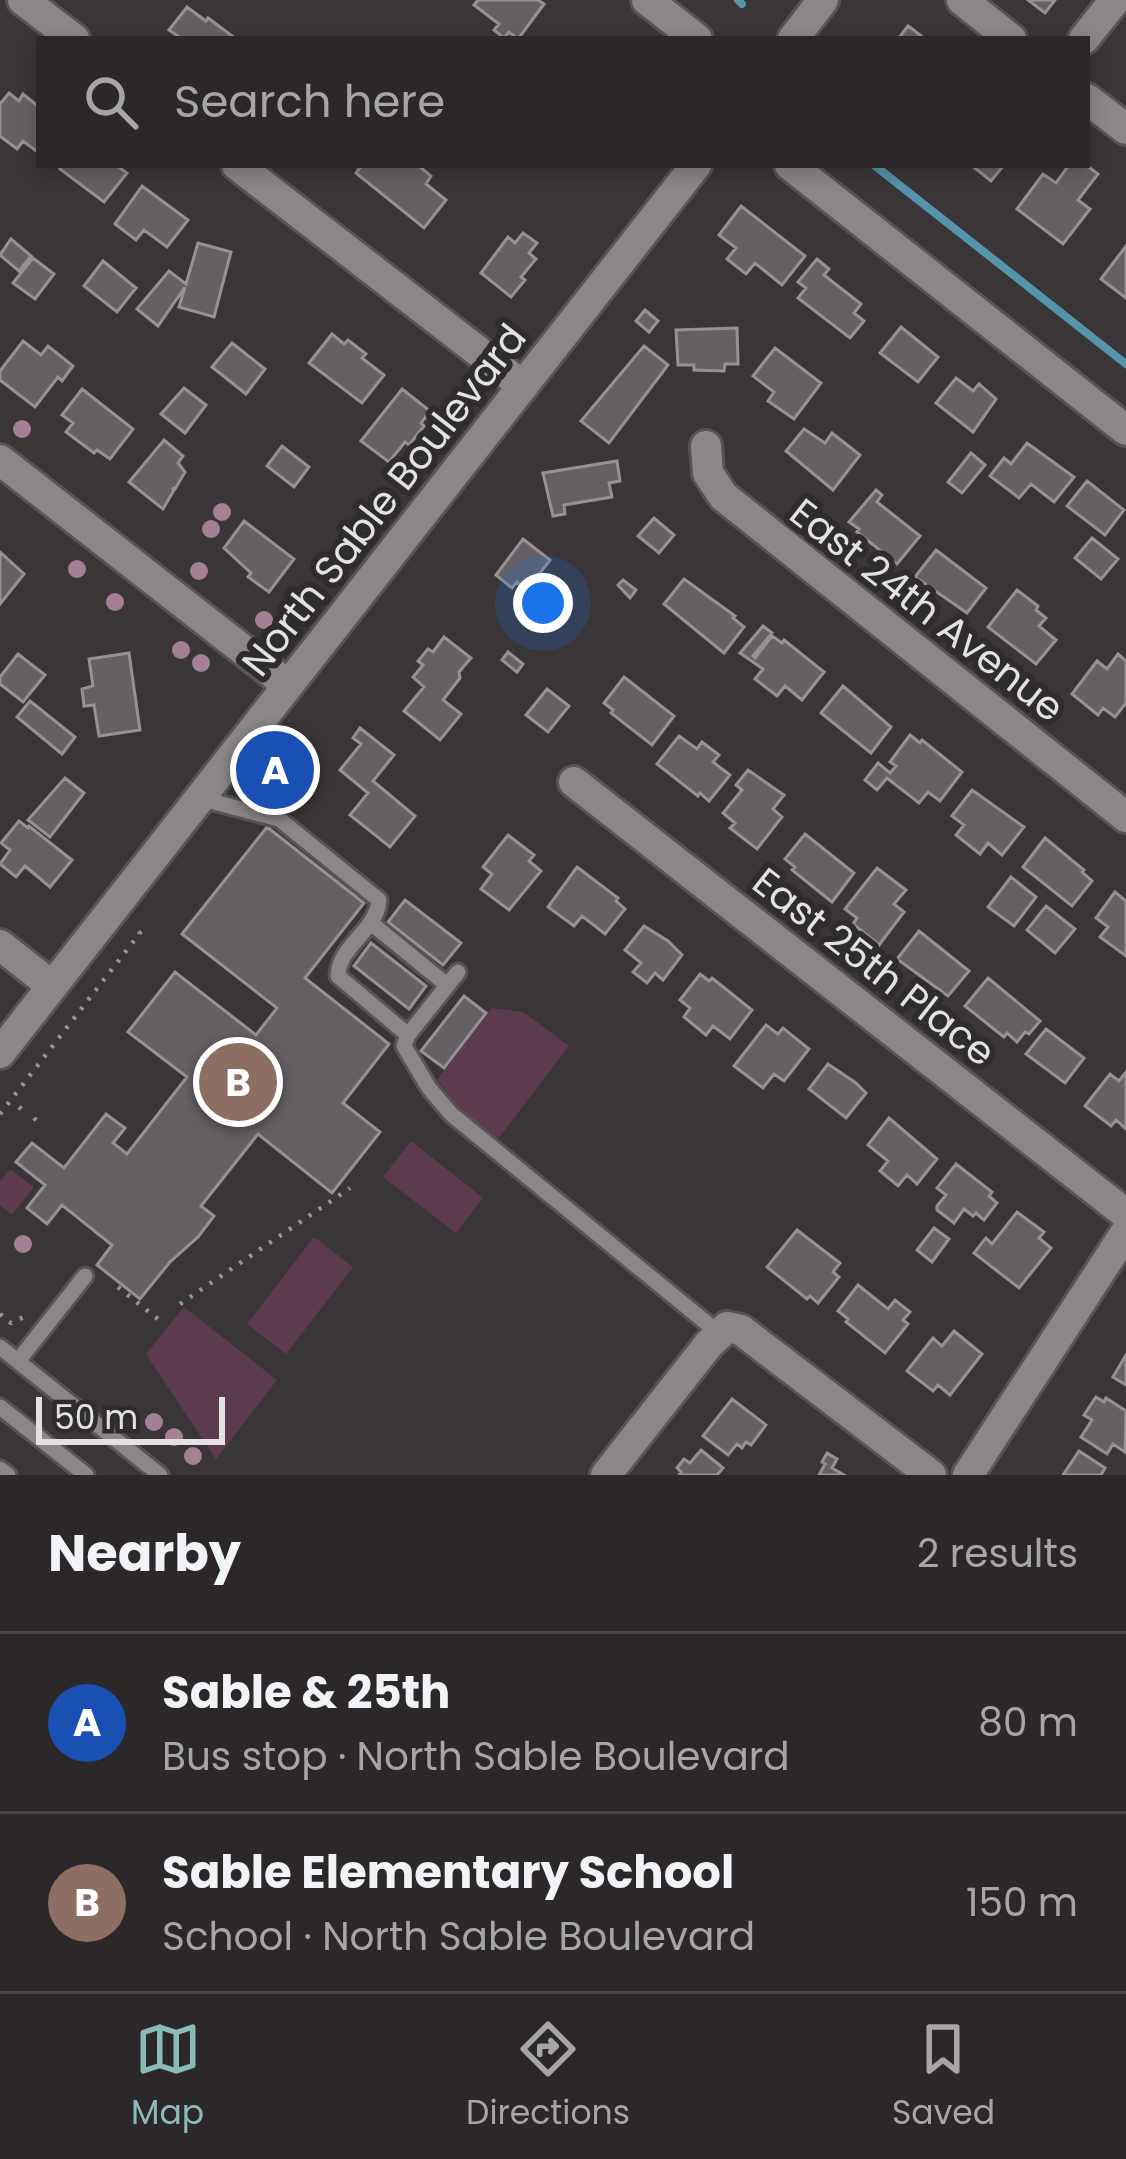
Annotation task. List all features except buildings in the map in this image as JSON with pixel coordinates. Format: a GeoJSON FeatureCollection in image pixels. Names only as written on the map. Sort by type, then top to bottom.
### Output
{"type":"FeatureCollection","features":[{"type":"Feature","properties":{"kind":"street"},"geometry":{"type":"LineString","coordinates":[[23,0],[70,36]]}},
{"type":"Feature","properties":{"kind":"street"},"geometry":{"type":"LineString","coordinates":[[646,0],[693,36]]}},
{"type":"Feature","properties":{"kind":"street"},"geometry":{"type":"LineString","coordinates":[[796,36],[824,0]]}},
{"type":"Feature","properties":{"kind":"street"},"geometry":{"type":"LineString","coordinates":[[962,0],[1007,36]]}},
{"type":"Feature","properties":{"kind":"street"},"geometry":{"type":"LineString","coordinates":[[1086,36],[1115,0]]}},
{"type":"Feature","properties":{"kind":"street"},"geometry":{"type":"LineString","coordinates":[[1090,101],[1126,129]]}},
{"type":"Feature","properties":{"kind":"street"},"geometry":{"type":"LineString","coordinates":[[241,168],[523,386]]}},
{"type":"Feature","properties":{"kind":"street","name":"North Sable Boulevard"},"geometry":{"type":"LineString","coordinates":[[0,1053],[694,168]]}},
{"type":"Feature","properties":{"kind":"street"},"geometry":{"type":"LineString","coordinates":[[794,168],[1126,430]]}},
{"type":"Feature","properties":{"kind":"street","name":"East 24th Avenue"},"geometry":{"type":"LineString","coordinates":[[706,446],[708,472],[723,496],[1126,817]]}},
{"type":"Feature","properties":{"kind":"street"},"geometry":{"type":"LineString","coordinates":[[0,460],[288,685]]}},
{"type":"Feature","properties":{"kind":"street","name":"East 25th Place"},"geometry":{"type":"LineString","coordinates":[[574,782],[1126,1214]]}},
{"type":"Feature","properties":{"kind":"street"},"geometry":{"type":"LineString","coordinates":[[0,945],[52,986]]}},
{"type":"Feature","properties":{"kind":"street"},"geometry":{"type":"LineString","coordinates":[[968,1475],[1126,1232]]}},
{"type":"Feature","properties":{"kind":"street"},"geometry":{"type":"LineString","coordinates":[[606,1475],[723,1330],[741,1330],[931,1475]]}},
{"type":"Feature","properties":{"kind":"lane"},"geometry":{"type":"LineString","coordinates":[[199,798],[279,819],[379,900],[378,914],[338,965],[338,976],[408,1035]]}},
{"type":"Feature","properties":{"kind":"lane"},"geometry":{"type":"LineString","coordinates":[[370,923],[452,978],[404,1046],[451,1114],[723,1330]]}},
{"type":"Feature","properties":{"kind":"lane"},"geometry":{"type":"LineString","coordinates":[[18,1361],[85,1276]]}},
{"type":"Feature","properties":{"kind":"lane"},"geometry":{"type":"LineString","coordinates":[[0,1347],[160,1475]]}},
{"type":"Feature","properties":{"kind":"lane"},"geometry":{"type":"LineString","coordinates":[[0,1407],[86,1475]]}},
{"type":"Feature","properties":{"kind":"lane"},"geometry":{"type":"LineString","coordinates":[[0,1469],[8,1475]]}},
{"type":"Feature","properties":{"kind":"path"},"geometry":{"type":"LineString","coordinates":[[0,1114],[140,933]]}},
{"type":"Feature","properties":{"kind":"path"},"geometry":{"type":"LineString","coordinates":[[19,1107],[26,1113]]}},
{"type":"Feature","properties":{"kind":"path"},"geometry":{"type":"LineString","coordinates":[[180,1304],[350,1188]]}},
{"type":"Feature","properties":{"kind":"path"},"geometry":{"type":"LineString","coordinates":[[118,1287],[164,1324]]}},
{"type":"Feature","properties":{"kind":"path"},"geometry":{"type":"LineString","coordinates":[[0,1314],[11,1323],[32,1313]]}},
{"type":"Feature","properties":{"kind":"shaded area"},"geometry":{"type":"Polygon","coordinates":[[[492,1008],[523,1012],[569,1046],[497,1140],[437,1080],[492,1008]]]}},
{"type":"Feature","properties":{"kind":"shaded area"},"geometry":{"type":"Polygon","coordinates":[[[411,1141],[483,1198],[456,1233],[383,1177],[411,1141]]]}},
{"type":"Feature","properties":{"kind":"shaded area"},"geometry":{"type":"Polygon","coordinates":[[[10,1169],[34,1187],[12,1215],[0,1205],[0,1181],[10,1169]]]}},
{"type":"Feature","properties":{"kind":"shaded area"},"geometry":{"type":"Polygon","coordinates":[[[314,1237],[353,1267],[286,1354],[247,1324],[314,1237]]]}},
{"type":"Feature","properties":{"kind":"shaded area"},"geometry":{"type":"Polygon","coordinates":[[[184,1307],[277,1380],[216,1459],[146,1354],[184,1307]]]}},
{"type":"Feature","properties":{"kind":"waterway"},"geometry":{"type":"LineString","coordinates":[[738,0],[742,4]]}},
{"type":"Feature","properties":{"kind":"waterway"},"geometry":{"type":"LineString","coordinates":[[878,168],[1126,364]]}},
{"type":"Feature","properties":{"kind":"place","name":"Sable & 25th"},"geometry":{"type":"Point","coordinates":[275,770]}},
{"type":"Feature","properties":{"kind":"place","name":"Sable Elementary School"},"geometry":{"type":"Point","coordinates":[238,1082]}}]}
